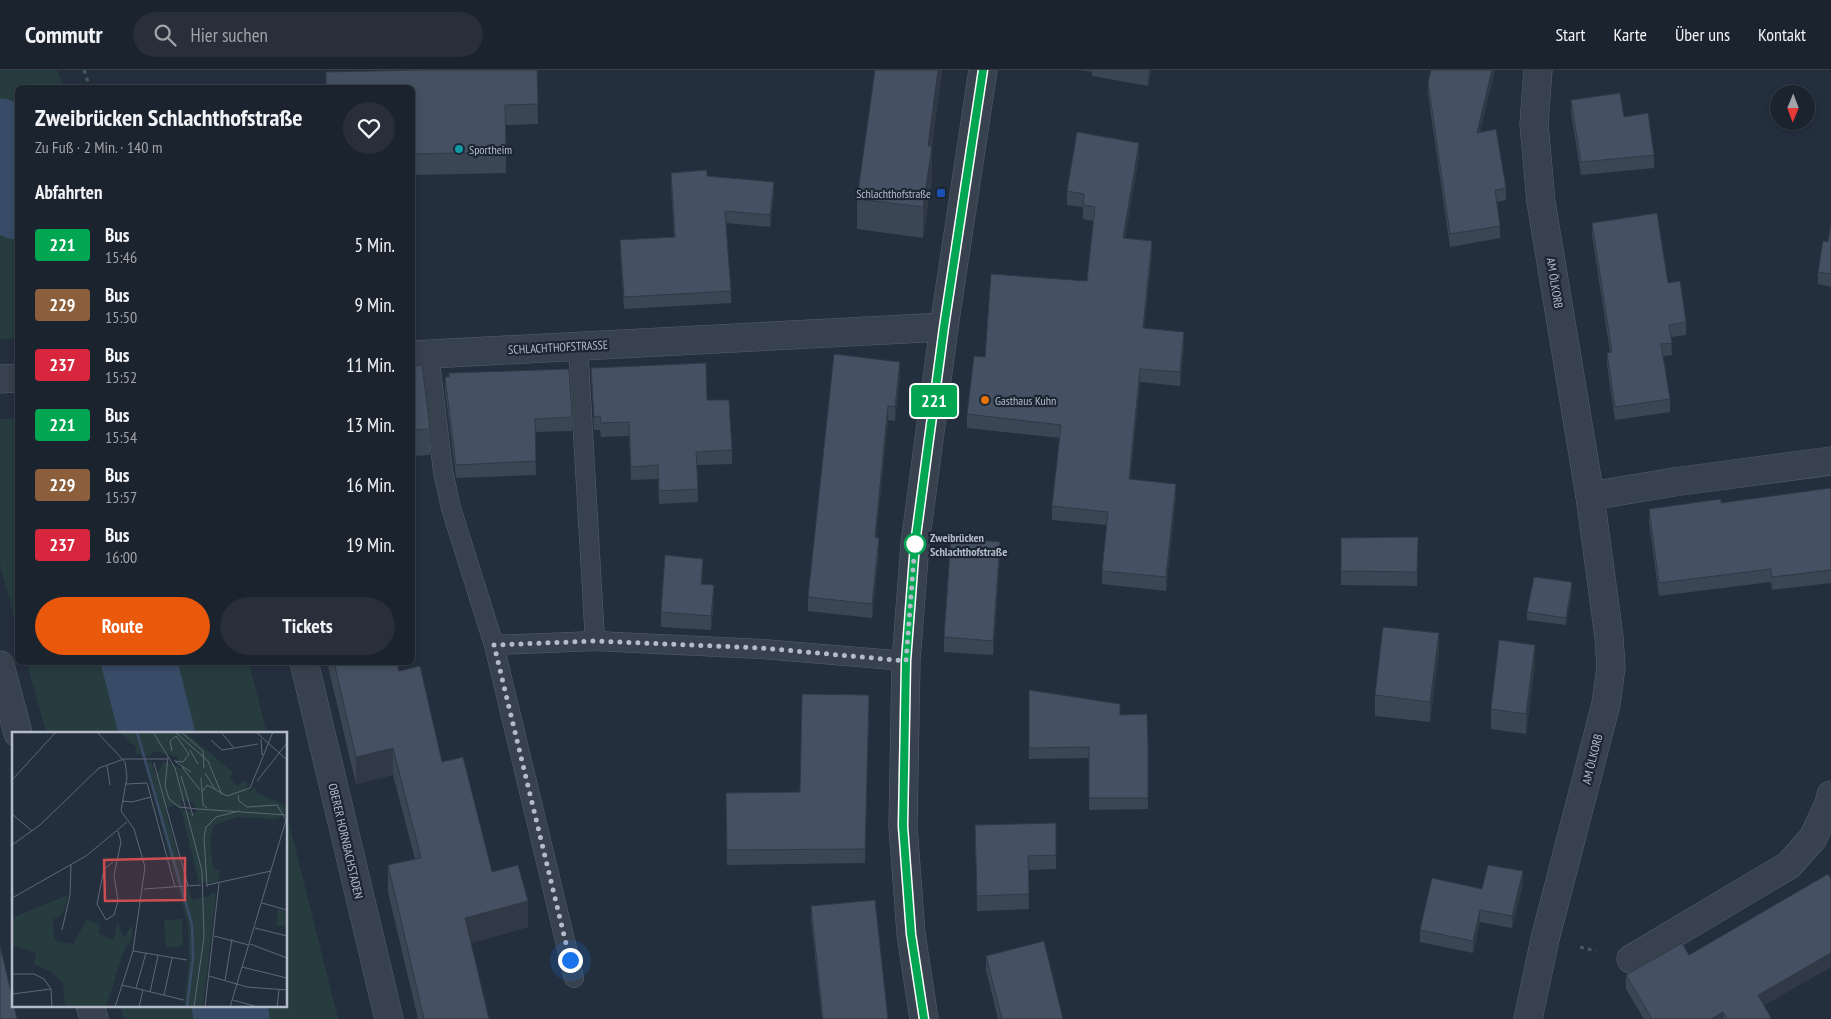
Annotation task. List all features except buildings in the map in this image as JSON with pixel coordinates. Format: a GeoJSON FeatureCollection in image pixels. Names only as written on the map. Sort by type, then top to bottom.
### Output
{"type":"FeatureCollection","features":[{"type":"Feature","properties":{"kind":"street"},"geometry":{"type":"LineString","coordinates":[[924,1019],[911,934],[903,826],[906,661],[915,544],[944,327],[983,70]]}},
{"type":"Feature","properties":{"kind":"street","name":"AM ÖLKORB"},"geometry":{"type":"LineString","coordinates":[[1528,1019],[1545,939],[1606,704],[1611,667],[1609,637],[1590,496],[1541,202],[1534,124],[1538,70]]}},
{"type":"Feature","properties":{"kind":"street","name":"SCHLACHTHOFSTRASSE"},"geometry":{"type":"LineString","coordinates":[[421,354],[944,327]]}},
{"type":"Feature","properties":{"kind":"street"},"geometry":{"type":"LineString","coordinates":[[0,379],[15,378]]}},
{"type":"Feature","properties":{"kind":"street"},"geometry":{"type":"LineString","coordinates":[[1590,496],[1703,478],[1831,461]]}},
{"type":"Feature","properties":{"kind":"street"},"geometry":{"type":"LineString","coordinates":[[0,664],[18,732]]}},
{"type":"Feature","properties":{"kind":"street","name":"OBERER HORNBACHSTADEN"},"geometry":{"type":"LineString","coordinates":[[305,665],[390,1019]]}},
{"type":"Feature","properties":{"kind":"street"},"geometry":{"type":"LineString","coordinates":[[1631,959],[1789,865],[1813,838],[1829,804],[1831,795]]}},
{"type":"Feature","properties":{"kind":"street"},"geometry":{"type":"LineString","coordinates":[[90,1006],[94,1019]]}},
{"type":"Feature","properties":{"kind":"lane"},"geometry":{"type":"LineString","coordinates":[[578,346],[595,641]]}},
{"type":"Feature","properties":{"kind":"lane"},"geometry":{"type":"LineString","coordinates":[[421,354],[451,508],[494,645],[574,978]]}},
{"type":"Feature","properties":{"kind":"lane"},"geometry":{"type":"LineString","coordinates":[[494,645],[595,641],[762,648],[906,661]]}},
{"type":"Feature","properties":{"kind":"path"},"geometry":{"type":"LineString","coordinates":[[84,70],[89,85]]}},
{"type":"Feature","properties":{"kind":"path"},"geometry":{"type":"LineString","coordinates":[[1545,939],[1631,959]]}},
{"type":"Feature","properties":{"kind":"green space"},"geometry":{"type":"Polygon","coordinates":[[[0,70],[57,70],[62,85],[15,85],[15,338],[0,339],[0,70]]]}},
{"type":"Feature","properties":{"kind":"green space"},"geometry":{"type":"Polygon","coordinates":[[[15,418],[15,620],[0,564],[0,419],[15,418]]]}},
{"type":"Feature","properties":{"kind":"green space"},"geometry":{"type":"Polygon","coordinates":[[[28,665],[250,665],[267,732],[46,732],[28,665]]]}},
{"type":"Feature","properties":{"kind":"green space"},"geometry":{"type":"Polygon","coordinates":[[[288,819],[338,1019],[124,1019],[120,1006],[288,1006],[288,819]]]}},
{"type":"Feature","properties":{"kind":"waterway"},"geometry":{"type":"LineString","coordinates":[[0,136],[15,191]]}},
{"type":"Feature","properties":{"kind":"waterway"},"geometry":{"type":"LineString","coordinates":[[140,665],[157,732]]}},
{"type":"Feature","properties":{"kind":"waterway"},"geometry":{"type":"LineString","coordinates":[[229,1006],[232,1019]]}},
{"type":"Feature","properties":{"kind":"bus line","name":"221"},"geometry":{"type":"LineString","coordinates":[[924,1019],[911,934],[903,826],[906,661],[915,544],[944,327],[983,70]]}},
{"type":"Feature","properties":{"kind":"place","name":"Sportheim"},"geometry":{"type":"Point","coordinates":[459,149]}},
{"type":"Feature","properties":{"kind":"place","name":"Schlachthofstraße"},"geometry":{"type":"Point","coordinates":[941,193]}},
{"type":"Feature","properties":{"kind":"place","name":"Gasthaus Kuhn"},"geometry":{"type":"Point","coordinates":[985,400]}},
{"type":"Feature","properties":{"kind":"place","name":"Zweibrücken Schlachthofstraße"},"geometry":{"type":"Point","coordinates":[915,544]}},
{"type":"Feature","properties":{"kind":"route"},"geometry":{"type":"LineString","coordinates":[[570,960],[494,645],[595,641],[762,648],[906,661],[915,544]]}}]}
